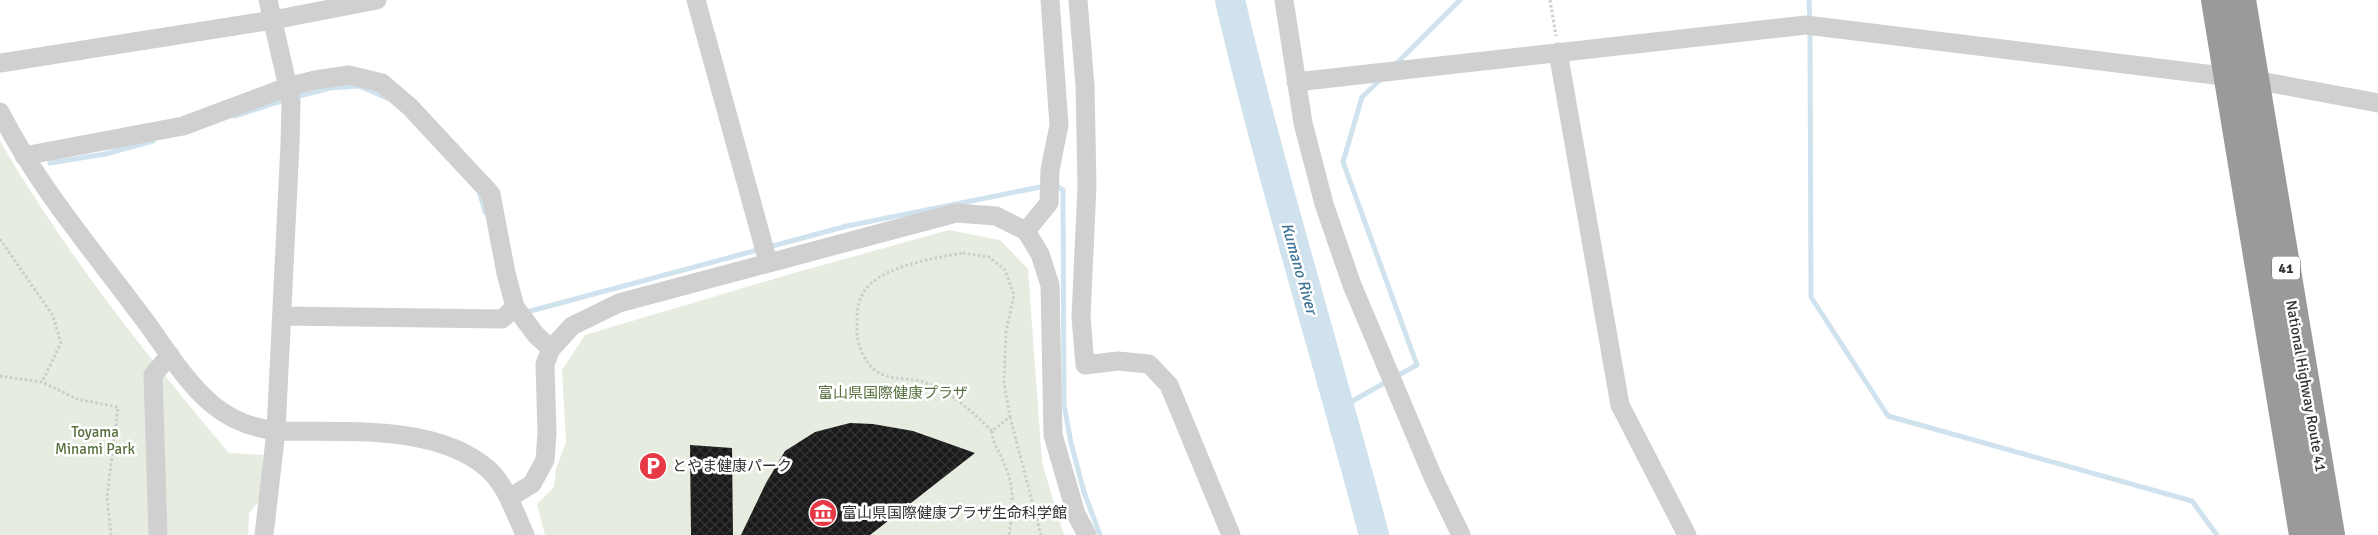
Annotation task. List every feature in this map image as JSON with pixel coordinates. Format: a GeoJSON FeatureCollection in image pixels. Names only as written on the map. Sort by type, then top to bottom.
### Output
{"type":"FeatureCollection","features":[{"type":"Feature","properties":{"kind":"highway","name":"National Highway Route 41"},"geometry":{"type":"LineString","coordinates":[[2215,0],[2226,78],[2303,535]]}},
{"type":"Feature","properties":{"kind":"highway","name":"National Highway Route 41"},"geometry":{"type":"LineString","coordinates":[[2242,0],[2331,535]]}},
{"type":"Feature","properties":{"kind":"street"},"geometry":{"type":"LineString","coordinates":[[264,535],[276,431],[282,316],[289,93],[268,0]]}},
{"type":"Feature","properties":{"kind":"street"},"geometry":{"type":"LineString","coordinates":[[0,63],[273,20],[377,0]]}},
{"type":"Feature","properties":{"kind":"street"},"geometry":{"type":"LineString","coordinates":[[696,0],[768,262]]}},
{"type":"Feature","properties":{"kind":"street"},"geometry":{"type":"LineString","coordinates":[[1026,231],[1049,203],[1050,170],[1059,125],[1050,0]]}},
{"type":"Feature","properties":{"kind":"street"},"geometry":{"type":"LineString","coordinates":[[1078,0],[1085,96],[1087,186],[1081,318],[1085,365],[1118,361],[1149,364],[1169,384],[1231,535]]}},
{"type":"Feature","properties":{"kind":"street"},"geometry":{"type":"LineString","coordinates":[[1284,0],[1303,123],[1324,204],[1352,285],[1433,477],[1460,535]]}},
{"type":"Feature","properties":{"kind":"street"},"geometry":{"type":"LineString","coordinates":[[1296,82],[1806,25],[2226,78],[2255,80],[2378,103]]}},
{"type":"Feature","properties":{"kind":"street"},"geometry":{"type":"LineString","coordinates":[[1558,52],[1620,405],[1688,535]]}},
{"type":"Feature","properties":{"kind":"street"},"geometry":{"type":"LineString","coordinates":[[24,156],[183,126],[349,75],[382,83],[410,107],[491,194],[506,273],[515,307],[536,335],[551,349]]}},
{"type":"Feature","properties":{"kind":"street"},"geometry":{"type":"LineString","coordinates":[[0,112],[42,185],[199,393],[216,407],[239,421],[256,428],[276,431],[409,435],[457,448],[489,470],[509,498],[525,535]]}},
{"type":"Feature","properties":{"kind":"street"},"geometry":{"type":"LineString","coordinates":[[509,498],[532,484],[545,460],[547,433],[545,364],[551,349],[572,326],[613,306],[768,262],[956,213],[996,216],[1026,231],[1040,254],[1050,285],[1053,435],[1076,514],[1087,535]]}},
{"type":"Feature","properties":{"kind":"street"},"geometry":{"type":"LineString","coordinates":[[282,316],[502,319],[515,307]]}},
{"type":"Feature","properties":{"kind":"street"},"geometry":{"type":"LineString","coordinates":[[158,535],[153,375],[170,355]]}},
{"type":"Feature","properties":{"kind":"path"},"geometry":{"type":"LineString","coordinates":[[1550,0],[1558,52]]}},
{"type":"Feature","properties":{"kind":"path"},"geometry":{"type":"LineString","coordinates":[[0,239],[53,316],[60,343],[42,382]]}},
{"type":"Feature","properties":{"kind":"path"},"geometry":{"type":"LineString","coordinates":[[1009,535],[1014,498],[1005,463],[993,444],[992,431],[960,400],[924,382],[880,374],[866,362],[858,342],[856,317],[861,296],[876,279],[917,261],[962,252],[989,257],[1005,270],[1014,295],[1006,331],[1004,383],[1010,416],[1041,535]]}},
{"type":"Feature","properties":{"kind":"path"},"geometry":{"type":"LineString","coordinates":[[0,376],[42,382],[77,399],[118,406],[108,497],[111,535]]}},
{"type":"Feature","properties":{"kind":"path"},"geometry":{"type":"LineString","coordinates":[[992,431],[1010,416]]}},
{"type":"Feature","properties":{"kind":"green space","name":"Toyama Minami Park"},"geometry":{"type":"Polygon","coordinates":[[[0,141],[25,183],[79,263],[137,341],[198,416],[229,453],[263,455],[261,499],[249,513],[248,535],[0,535],[0,141]]]}},
{"type":"Feature","properties":{"kind":"green space","name":"富山県国際健康プラザ"},"geometry":{"type":"Polygon","coordinates":[[[949,230],[1000,240],[1028,269],[1042,463],[1064,535],[545,535],[537,504],[554,487],[556,469],[566,442],[562,370],[585,335],[787,275],[949,230]]]}},
{"type":"Feature","properties":{"kind":"building"},"geometry":{"type":"Polygon","coordinates":[[[850,423],[873,424],[913,431],[975,453],[870,535],[741,535],[766,483],[785,451],[815,432],[850,423]]]}},
{"type":"Feature","properties":{"kind":"building"},"geometry":{"type":"Polygon","coordinates":[[[690,445],[732,448],[733,535],[691,535],[690,445]]]}},
{"type":"Feature","properties":{"kind":"waterway","name":"Kumano River"},"geometry":{"type":"LineString","coordinates":[[1230,0],[1282,201],[1374,535]]}},
{"type":"Feature","properties":{"kind":"waterway"},"geometry":{"type":"LineString","coordinates":[[1396,64],[1460,0]]}},
{"type":"Feature","properties":{"kind":"waterway"},"geometry":{"type":"LineString","coordinates":[[1809,0],[1810,21]]}},
{"type":"Feature","properties":{"kind":"waterway"},"geometry":{"type":"LineString","coordinates":[[1810,30],[1811,297],[1888,416],[2192,501],[2217,535]]}},
{"type":"Feature","properties":{"kind":"waterway"},"geometry":{"type":"LineString","coordinates":[[1381,79],[1362,97],[1343,162],[1417,365],[1395,377]]}},
{"type":"Feature","properties":{"kind":"waterway"},"geometry":{"type":"LineString","coordinates":[[295,97],[330,88],[359,86],[387,98]]}},
{"type":"Feature","properties":{"kind":"waterway"},"geometry":{"type":"LineString","coordinates":[[235,116],[287,99]]}},
{"type":"Feature","properties":{"kind":"waterway"},"geometry":{"type":"LineString","coordinates":[[50,163],[105,154],[153,141]]}},
{"type":"Feature","properties":{"kind":"waterway"},"geometry":{"type":"LineString","coordinates":[[1053,184],[1063,190],[1064,405],[1071,443],[1084,492],[1100,535]]}},
{"type":"Feature","properties":{"kind":"waterway"},"geometry":{"type":"LineString","coordinates":[[523,313],[847,226],[1045,186]]}},
{"type":"Feature","properties":{"kind":"waterway"},"geometry":{"type":"LineString","coordinates":[[480,194],[485,212]]}},
{"type":"Feature","properties":{"kind":"waterway"},"geometry":{"type":"LineString","coordinates":[[1340,408],[1388,381]]}},
{"type":"Feature","properties":{"kind":"place","name":"とやま健康パーク"},"geometry":{"type":"Point","coordinates":[653,466]}},
{"type":"Feature","properties":{"kind":"place","name":"富山県国際健康プラザ生命科学館"},"geometry":{"type":"Point","coordinates":[823,513]}}]}
